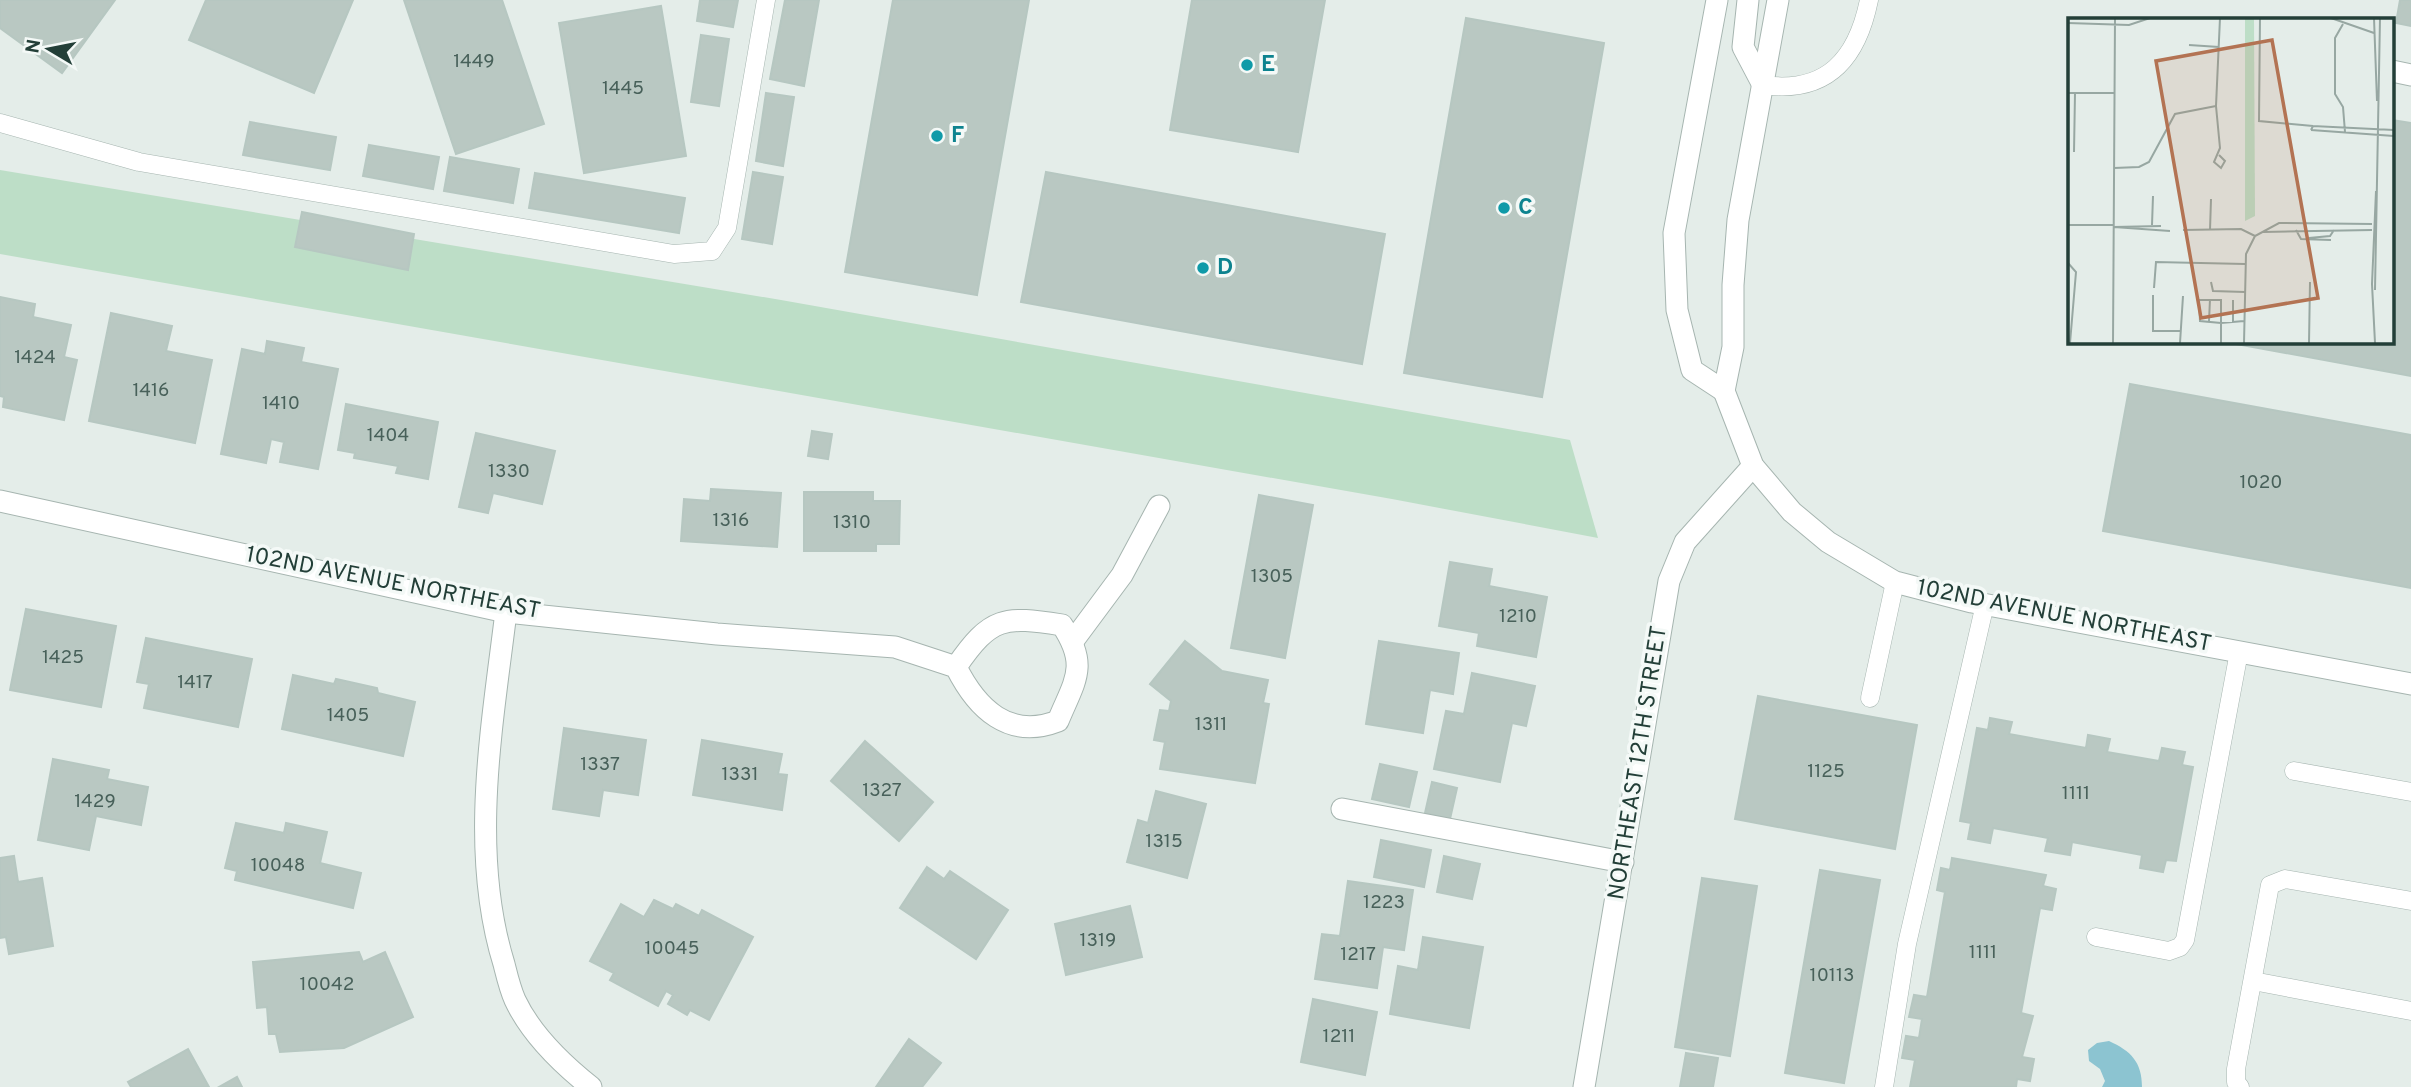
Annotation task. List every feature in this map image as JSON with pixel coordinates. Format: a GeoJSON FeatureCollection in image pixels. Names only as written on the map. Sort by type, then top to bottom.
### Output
{"type":"FeatureCollection","features":[{"type":"Feature","properties":{"kind":"street"},"geometry":{"type":"LineString","coordinates":[[1717,0],[1674,233],[1677,310],[1692,370],[1724,391],[1733,346],[1733,285],[1738,220],[1778,0]]}},
{"type":"Feature","properties":{"kind":"street"},"geometry":{"type":"LineString","coordinates":[[1748,0],[1743,47],[1763,85]]}},
{"type":"Feature","properties":{"kind":"street","name":"102ND AVENUE NORTHEAST"},"geometry":{"type":"LineString","coordinates":[[1724,391],[1753,466],[1792,512],[1828,542],[1895,582],[1985,604],[2411,684]]}},
{"type":"Feature","properties":{"kind":"street","name":"NORTHEAST 12TH STREET"},"geometry":{"type":"LineString","coordinates":[[1584,1087],[1669,581],[1685,542],[1753,466]]}},
{"type":"Feature","properties":{"kind":"street","name":"102ND AVENUE NORTHEAST"},"geometry":{"type":"LineString","coordinates":[[0,501],[506,612],[717,634],[895,647],[956,667]]}},
{"type":"Feature","properties":{"kind":"street"},"geometry":{"type":"LineString","coordinates":[[1073,641],[1122,575],[1159,506]]}},
{"type":"Feature","properties":{"kind":"street"},"geometry":{"type":"LineString","coordinates":[[506,612],[489,755],[486,864],[495,936],[515,1000],[554,1054],[591,1087]]}},
{"type":"Feature","properties":{"kind":"street"},"geometry":{"type":"LineString","coordinates":[[1020,618],[1062,625],[1073,641],[1079,672],[1058,721],[1039,728],[1011,726],[988,710],[969,693],[956,667],[973,642],[995,624],[1020,618]]}},
{"type":"Feature","properties":{"kind":"street"},"geometry":{"type":"LineString","coordinates":[[1342,809],[1623,862]]}},
{"type":"Feature","properties":{"kind":"lane"},"geometry":{"type":"LineString","coordinates":[[0,123],[139,162],[674,254],[712,251],[727,228],[766,0]]}},
{"type":"Feature","properties":{"kind":"lane"},"geometry":{"type":"LineString","coordinates":[[1858,0],[1864,26]]}},
{"type":"Feature","properties":{"kind":"lane"},"geometry":{"type":"LineString","coordinates":[[1763,85],[1784,88],[1807,85],[1831,74],[1851,52],[1864,26],[1868,0]]}},
{"type":"Feature","properties":{"kind":"lane"},"geometry":{"type":"LineString","coordinates":[[1870,698],[1895,582]]}},
{"type":"Feature","properties":{"kind":"lane"},"geometry":{"type":"LineString","coordinates":[[1884,1087],[1907,944],[1985,604]]}},
{"type":"Feature","properties":{"kind":"lane"},"geometry":{"type":"LineString","coordinates":[[2096,937],[2169,951],[2180,947],[2185,940],[2239,652]]}},
{"type":"Feature","properties":{"kind":"lane"},"geometry":{"type":"LineString","coordinates":[[2294,771],[2411,792]]}},
{"type":"Feature","properties":{"kind":"lane"},"geometry":{"type":"LineString","coordinates":[[2240,1087],[2236,1082],[2236,1069],[2270,885],[2285,879],[2411,901]]}},
{"type":"Feature","properties":{"kind":"lane"},"geometry":{"type":"LineString","coordinates":[[2253,981],[2411,1011]]}},
{"type":"Feature","properties":{"kind":"green space"},"geometry":{"type":"Polygon","coordinates":[[[0,170],[781,300],[1570,440],[1598,538],[1392,499],[0,254],[0,170]]]}},
{"type":"Feature","properties":{"kind":"water"},"geometry":{"type":"Polygon","coordinates":[[[2109,1041],[2134,1058],[2140,1071],[2142,1087],[2102,1087],[2105,1081],[2100,1069],[2089,1061],[2088,1050],[2097,1043],[2109,1041]]]}},
{"type":"Feature","properties":{"kind":"building"},"geometry":{"type":"Polygon","coordinates":[[[0,0],[115,0],[62,73],[0,28],[0,0]]]}},
{"type":"Feature","properties":{"kind":"building"},"geometry":{"type":"Polygon","coordinates":[[[206,0],[353,0],[314,93],[189,40],[206,0]]]}},
{"type":"Feature","properties":{"kind":"building"},"geometry":{"type":"Polygon","coordinates":[[[404,0],[502,0],[544,124],[456,154],[404,0]]]}},
{"type":"Feature","properties":{"kind":"building"},"geometry":{"type":"Polygon","coordinates":[[[700,0],[738,0],[733,27],[697,21],[700,0]]]}},
{"type":"Feature","properties":{"kind":"building"},"geometry":{"type":"Polygon","coordinates":[[[785,0],[819,0],[804,86],[770,79],[785,0]]]}},
{"type":"Feature","properties":{"kind":"building","name":"F"},"geometry":{"type":"Polygon","coordinates":[[[893,0],[1029,0],[977,295],[845,272],[893,0]]]}},
{"type":"Feature","properties":{"kind":"building","name":"E"},"geometry":{"type":"Polygon","coordinates":[[[1192,0],[1325,0],[1298,152],[1170,130],[1192,0]]]}},
{"type":"Feature","properties":{"kind":"building"},"geometry":{"type":"Polygon","coordinates":[[[2400,0],[2411,0],[2411,26],[2396,23],[2400,0]]]}},
{"type":"Feature","properties":{"kind":"building"},"geometry":{"type":"Polygon","coordinates":[[[661,6],[686,156],[584,173],[559,23],[661,6]]]}},
{"type":"Feature","properties":{"kind":"building","name":"C"},"geometry":{"type":"Polygon","coordinates":[[[1466,18],[1604,43],[1542,397],[1404,373],[1466,18]]]}},
{"type":"Feature","properties":{"kind":"building"},"geometry":{"type":"Polygon","coordinates":[[[701,35],[729,39],[719,106],[691,102],[701,35]]]}},
{"type":"Feature","properties":{"kind":"building"},"geometry":{"type":"Polygon","coordinates":[[[766,93],[794,97],[783,166],[756,161],[766,93]]]}},
{"type":"Feature","properties":{"kind":"building"},"geometry":{"type":"Polygon","coordinates":[[[2394,120],[2411,123],[2411,376],[2231,343],[2394,343],[2394,120]]]}},
{"type":"Feature","properties":{"kind":"building"},"geometry":{"type":"Polygon","coordinates":[[[250,122],[336,137],[330,170],[243,155],[250,122]]]}},
{"type":"Feature","properties":{"kind":"building"},"geometry":{"type":"Polygon","coordinates":[[[369,145],[439,157],[433,189],[363,176],[369,145]]]}},
{"type":"Feature","properties":{"kind":"building"},"geometry":{"type":"Polygon","coordinates":[[[450,157],[519,169],[513,203],[444,191],[450,157]]]}},
{"type":"Feature","properties":{"kind":"building"},"geometry":{"type":"Polygon","coordinates":[[[753,172],[783,177],[772,244],[742,239],[753,172]]]}},
{"type":"Feature","properties":{"kind":"building","name":"D"},"geometry":{"type":"Polygon","coordinates":[[[1046,172],[1385,234],[1362,364],[1021,302],[1046,172]]]}},
{"type":"Feature","properties":{"kind":"building"},"geometry":{"type":"Polygon","coordinates":[[[535,173],[685,198],[679,233],[529,208],[535,173]]]}},
{"type":"Feature","properties":{"kind":"building"},"geometry":{"type":"Polygon","coordinates":[[[302,212],[414,234],[408,270],[295,247],[302,212]]]}},
{"type":"Feature","properties":{"kind":"building"},"geometry":{"type":"Polygon","coordinates":[[[0,297],[35,304],[33,317],[71,325],[64,357],[77,360],[64,420],[3,407],[4,397],[0,396],[0,297]]]}},
{"type":"Feature","properties":{"kind":"building"},"geometry":{"type":"Polygon","coordinates":[[[111,313],[172,326],[166,351],[212,360],[195,443],[89,421],[111,313]]]}},
{"type":"Feature","properties":{"kind":"building"},"geometry":{"type":"Polygon","coordinates":[[[267,341],[304,348],[301,362],[338,369],[318,469],[280,462],[284,442],[271,439],[266,463],[221,454],[242,349],[265,354],[267,341]]]}},
{"type":"Feature","properties":{"kind":"building"},"geometry":{"type":"Polygon","coordinates":[[[2130,384],[2411,435],[2411,588],[2103,531],[2130,384]]]}},
{"type":"Feature","properties":{"kind":"building"},"geometry":{"type":"Polygon","coordinates":[[[346,404],[438,422],[428,479],[396,473],[398,466],[354,458],[355,453],[338,450],[346,404]]]}},
{"type":"Feature","properties":{"kind":"building"},"geometry":{"type":"Polygon","coordinates":[[[812,431],[832,434],[828,459],[808,456],[812,431]]]}},
{"type":"Feature","properties":{"kind":"building"},"geometry":{"type":"Polygon","coordinates":[[[476,433],[555,451],[542,504],[493,493],[488,513],[459,507],[476,433]]]}},
{"type":"Feature","properties":{"kind":"building"},"geometry":{"type":"Polygon","coordinates":[[[711,489],[781,493],[777,547],[681,541],[684,499],[710,501],[711,489]]]}},
{"type":"Feature","properties":{"kind":"building"},"geometry":{"type":"Polygon","coordinates":[[[804,492],[873,492],[873,501],[900,501],[899,544],[876,544],[876,551],[804,551],[804,492]]]}},
{"type":"Feature","properties":{"kind":"building"},"geometry":{"type":"Polygon","coordinates":[[[1259,495],[1313,505],[1285,658],[1231,648],[1259,495]]]}},
{"type":"Feature","properties":{"kind":"building"},"geometry":{"type":"Polygon","coordinates":[[[1450,562],[1492,569],[1489,586],[1547,597],[1536,657],[1477,646],[1479,633],[1439,626],[1450,562]]]}},
{"type":"Feature","properties":{"kind":"building"},"geometry":{"type":"Polygon","coordinates":[[[26,609],[116,626],[101,707],[10,690],[26,609]]]}},
{"type":"Feature","properties":{"kind":"building"},"geometry":{"type":"Polygon","coordinates":[[[146,638],[252,659],[238,727],[144,708],[149,684],[137,682],[146,638]]]}},
{"type":"Feature","properties":{"kind":"building"},"geometry":{"type":"Polygon","coordinates":[[[1185,641],[1222,671],[1268,680],[1263,703],[1269,704],[1255,783],[1160,769],[1165,742],[1154,740],[1160,710],[1169,711],[1171,701],[1150,684],[1185,641]]]}},
{"type":"Feature","properties":{"kind":"building"},"geometry":{"type":"Polygon","coordinates":[[[1379,641],[1459,653],[1453,694],[1430,690],[1423,733],[1366,724],[1379,641]]]}},
{"type":"Feature","properties":{"kind":"building"},"geometry":{"type":"Polygon","coordinates":[[[1472,673],[1535,686],[1526,726],[1512,723],[1500,782],[1434,769],[1446,711],[1464,714],[1472,673]]]}},
{"type":"Feature","properties":{"kind":"building"},"geometry":{"type":"Polygon","coordinates":[[[293,675],[334,684],[336,679],[377,688],[378,693],[415,702],[403,756],[282,729],[293,675]]]}},
{"type":"Feature","properties":{"kind":"building"},"geometry":{"type":"Polygon","coordinates":[[[1758,696],[1917,725],[1895,849],[1735,819],[1758,696]]]}},
{"type":"Feature","properties":{"kind":"building"},"geometry":{"type":"Polygon","coordinates":[[[1990,718],[2012,722],[2009,734],[2086,748],[2088,735],[2110,739],[2107,752],[2159,761],[2162,748],[2185,752],[2182,765],[2193,767],[2176,861],[2166,860],[2163,872],[2140,868],[2142,855],[2072,842],[2070,855],[2045,851],[2048,838],[1993,828],[1990,843],[1968,839],[1971,823],[1960,821],[1977,728],[1988,730],[1990,718]]]}},
{"type":"Feature","properties":{"kind":"building"},"geometry":{"type":"Polygon","coordinates":[[[564,728],[646,740],[638,795],[603,790],[599,816],[553,809],[564,728]]]}},
{"type":"Feature","properties":{"kind":"building"},"geometry":{"type":"Polygon","coordinates":[[[702,740],[782,754],[778,774],[787,775],[782,810],[693,795],[702,740]]]}},
{"type":"Feature","properties":{"kind":"building"},"geometry":{"type":"Polygon","coordinates":[[[865,741],[933,802],[899,841],[831,781],[865,741]]]}},
{"type":"Feature","properties":{"kind":"building"},"geometry":{"type":"Polygon","coordinates":[[[53,759],[109,770],[107,779],[148,787],[141,825],[96,816],[89,850],[38,840],[53,759]]]}},
{"type":"Feature","properties":{"kind":"building"},"geometry":{"type":"Polygon","coordinates":[[[1380,764],[1417,772],[1409,807],[1372,799],[1380,764]]]}},
{"type":"Feature","properties":{"kind":"building"},"geometry":{"type":"Polygon","coordinates":[[[1432,782],[1457,788],[1450,819],[1425,813],[1432,782]]]}},
{"type":"Feature","properties":{"kind":"building"},"geometry":{"type":"Polygon","coordinates":[[[1156,791],[1206,804],[1187,878],[1127,862],[1138,820],[1148,823],[1156,791]]]}},
{"type":"Feature","properties":{"kind":"building"},"geometry":{"type":"Polygon","coordinates":[[[236,823],[284,833],[286,823],[327,832],[320,863],[361,873],[353,908],[235,880],[237,871],[225,868],[236,823]]]}},
{"type":"Feature","properties":{"kind":"building"},"geometry":{"type":"Polygon","coordinates":[[[1381,840],[1431,850],[1424,887],[1374,877],[1381,840]]]}},
{"type":"Feature","properties":{"kind":"building"},"geometry":{"type":"Polygon","coordinates":[[[14,856],[18,882],[42,878],[53,946],[9,954],[6,937],[0,938],[0,858],[14,856]]]}},
{"type":"Feature","properties":{"kind":"building"},"geometry":{"type":"Polygon","coordinates":[[[1444,856],[1480,864],[1472,899],[1437,892],[1444,856]]]}},
{"type":"Feature","properties":{"kind":"building"},"geometry":{"type":"Polygon","coordinates":[[[1952,858],[2046,875],[2043,886],[2056,889],[2052,910],[2040,908],[2021,1013],[2033,1016],[2022,1057],[2034,1059],[2030,1081],[2017,1079],[2016,1087],[1910,1087],[1915,1060],[1902,1058],[1906,1036],[1919,1038],[1922,1019],[1909,1017],[1914,995],[1927,997],[1945,892],[1937,890],[1941,868],[1950,870],[1952,858]]]}},
{"type":"Feature","properties":{"kind":"building"},"geometry":{"type":"Polygon","coordinates":[[[927,867],[944,879],[950,871],[1008,910],[976,959],[900,908],[927,867]]]}},
{"type":"Feature","properties":{"kind":"building"},"geometry":{"type":"Polygon","coordinates":[[[1820,870],[1880,880],[1844,1083],[1785,1073],[1820,870]]]}},
{"type":"Feature","properties":{"kind":"building"},"geometry":{"type":"Polygon","coordinates":[[[1702,878],[1757,886],[1730,1056],[1675,1047],[1702,878]]]}},
{"type":"Feature","properties":{"kind":"building"},"geometry":{"type":"Polygon","coordinates":[[[1348,881],[1413,890],[1404,950],[1383,947],[1377,988],[1315,979],[1322,934],[1340,936],[1348,881]]]}},
{"type":"Feature","properties":{"kind":"building"},"geometry":{"type":"Polygon","coordinates":[[[654,900],[673,909],[676,904],[699,916],[702,910],[753,937],[709,1020],[690,1010],[687,1015],[668,1004],[673,995],[666,991],[658,1006],[610,980],[614,973],[590,961],[621,904],[644,917],[654,900]]]}},
{"type":"Feature","properties":{"kind":"building"},"geometry":{"type":"Polygon","coordinates":[[[1130,906],[1142,957],[1066,975],[1055,924],[1130,906]]]}},
{"type":"Feature","properties":{"kind":"building"},"geometry":{"type":"Polygon","coordinates":[[[1423,937],[1483,947],[1469,1028],[1390,1014],[1398,966],[1418,970],[1423,937]]]}},
{"type":"Feature","properties":{"kind":"building"},"geometry":{"type":"Polygon","coordinates":[[[359,952],[363,962],[385,952],[413,1017],[344,1048],[280,1052],[276,1034],[269,1034],[267,1007],[257,1008],[253,962],[359,952]]]}},
{"type":"Feature","properties":{"kind":"building"},"geometry":{"type":"Polygon","coordinates":[[[1313,999],[1377,1012],[1365,1075],[1301,1062],[1313,999]]]}},
{"type":"Feature","properties":{"kind":"building"},"geometry":{"type":"Polygon","coordinates":[[[909,1039],[941,1063],[922,1087],[876,1087],[909,1039]]]}},
{"type":"Feature","properties":{"kind":"building"},"geometry":{"type":"Polygon","coordinates":[[[188,1049],[209,1087],[131,1087],[128,1082],[188,1049]]]}},
{"type":"Feature","properties":{"kind":"building"},"geometry":{"type":"Polygon","coordinates":[[[1686,1053],[1718,1058],[1713,1087],[1680,1087],[1686,1053]]]}},
{"type":"Feature","properties":{"kind":"building"},"geometry":{"type":"Polygon","coordinates":[[[237,1077],[242,1087],[219,1087],[237,1077]]]}},
{"type":"Feature","properties":{"kind":"place","name":"E"},"geometry":{"type":"Point","coordinates":[1247,65]}},
{"type":"Feature","properties":{"kind":"place","name":"F"},"geometry":{"type":"Point","coordinates":[937,136]}},
{"type":"Feature","properties":{"kind":"place","name":"C"},"geometry":{"type":"Point","coordinates":[1504,208]}},
{"type":"Feature","properties":{"kind":"place","name":"D"},"geometry":{"type":"Point","coordinates":[1203,268]}}]}
